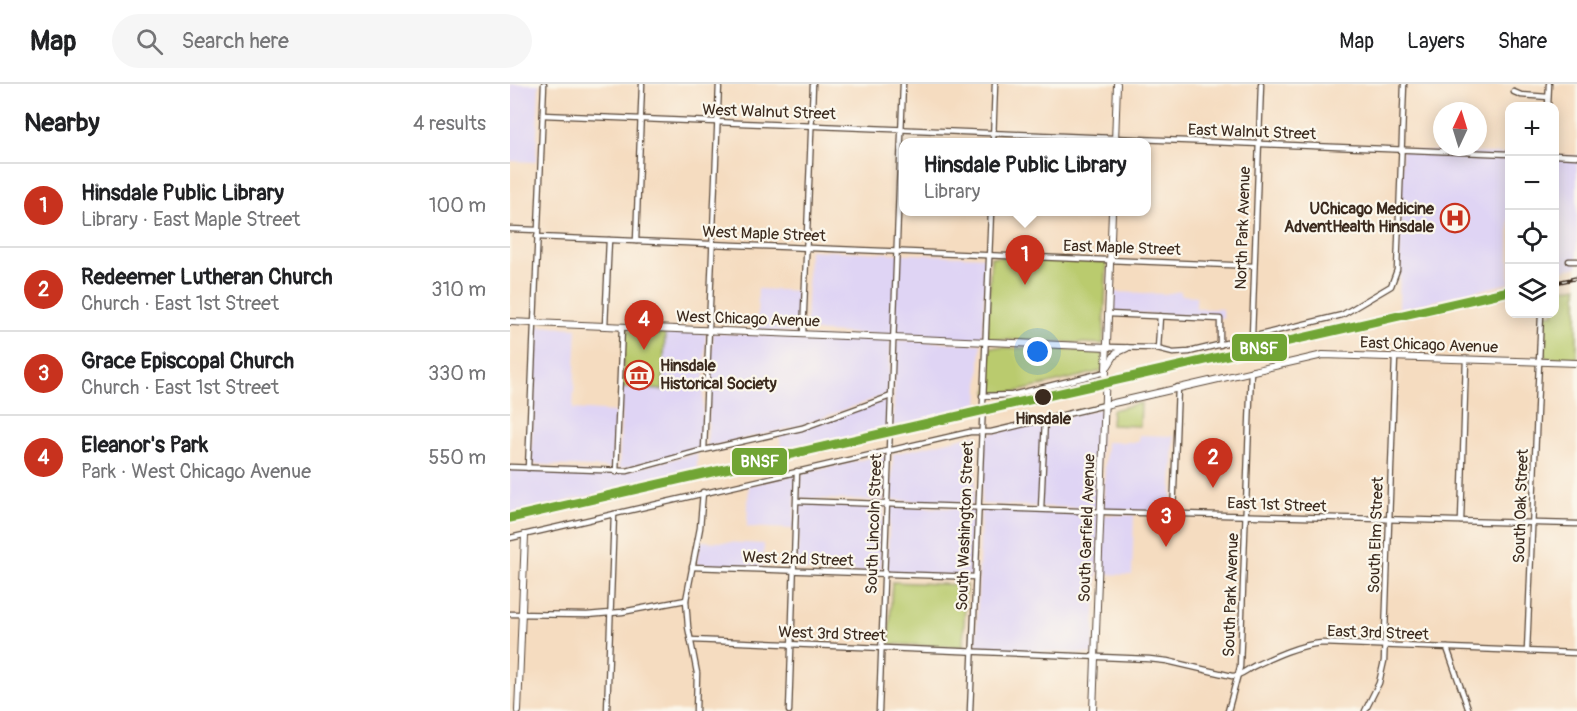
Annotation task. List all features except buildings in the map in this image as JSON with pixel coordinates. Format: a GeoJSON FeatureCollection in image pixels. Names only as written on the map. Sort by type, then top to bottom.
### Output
{"type":"FeatureCollection","features":[{"type":"Feature","properties":{"kind":"main road"},"geometry":{"type":"LineString","coordinates":[[1115,138],[1117,84]]}},
{"type":"Feature","properties":{"kind":"main road","name":"South Garfield Avenue"},"geometry":{"type":"LineString","coordinates":[[1093,711],[1112,216]]}},
{"type":"Feature","properties":{"kind":"main road","name":"West Chicago Avenue"},"geometry":{"type":"LineString","coordinates":[[510,322],[984,342]]}},
{"type":"Feature","properties":{"kind":"main road"},"geometry":{"type":"LineString","coordinates":[[984,342],[1108,347]]}},
{"type":"Feature","properties":{"kind":"main road"},"geometry":{"type":"LineString","coordinates":[[1106,372],[1114,356],[1127,348]]}},
{"type":"Feature","properties":{"kind":"main road","name":"East Chicago Avenue"},"geometry":{"type":"LineString","coordinates":[[1105,405],[1323,355],[1577,363]]}},
{"type":"Feature","properties":{"kind":"main road"},"geometry":{"type":"LineString","coordinates":[[518,711],[525,535]]}},
{"type":"Feature","properties":{"kind":"street"},"geometry":{"type":"LineString","coordinates":[[528,468],[544,84]]}},
{"type":"Feature","properties":{"kind":"street"},"geometry":{"type":"LineString","coordinates":[[636,241],[642,84]]}},
{"type":"Feature","properties":{"kind":"street"},"geometry":{"type":"LineString","coordinates":[[704,450],[719,84]]}},
{"type":"Feature","properties":{"kind":"street"},"geometry":{"type":"LineString","coordinates":[[803,334],[813,84]]}},
{"type":"Feature","properties":{"kind":"street","name":"South Lincoln Street"},"geometry":{"type":"LineString","coordinates":[[901,138],[903,84]]}},
{"type":"Feature","properties":{"kind":"street"},"geometry":{"type":"LineString","coordinates":[[994,138],[995,84]]}},
{"type":"Feature","properties":{"kind":"street","name":"North Park Avenue"},"geometry":{"type":"LineString","coordinates":[[1252,336],[1261,84]]}},
{"type":"Feature","properties":{"kind":"street"},"geometry":{"type":"LineString","coordinates":[[1108,347],[1158,349],[1184,353],[1342,315],[1387,289],[1396,277],[1404,84]]}},
{"type":"Feature","properties":{"kind":"street"},"geometry":{"type":"LineString","coordinates":[[1548,102],[1549,84]]}},
{"type":"Feature","properties":{"kind":"street"},"geometry":{"type":"LineString","coordinates":[[1514,92],[1521,95],[1548,97]]}},
{"type":"Feature","properties":{"kind":"street","name":"West Walnut Street"},"geometry":{"type":"LineString","coordinates":[[543,115],[994,134]]}},
{"type":"Feature","properties":{"kind":"street","name":"East Walnut Street"},"geometry":{"type":"LineString","coordinates":[[994,134],[1075,138]]}},
{"type":"Feature","properties":{"kind":"street","name":"East Walnut Street"},"geometry":{"type":"LineString","coordinates":[[1151,141],[1505,154]]}},
{"type":"Feature","properties":{"kind":"street"},"geometry":{"type":"LineString","coordinates":[[1559,155],[1577,156]]}},
{"type":"Feature","properties":{"kind":"street","name":"South Lincoln Street"},"geometry":{"type":"LineString","coordinates":[[879,711],[899,190]]}},
{"type":"Feature","properties":{"kind":"street","name":"South Washington Street"},"geometry":{"type":"LineString","coordinates":[[970,711],[991,216]]}},
{"type":"Feature","properties":{"kind":"street"},"geometry":{"type":"LineString","coordinates":[[510,229],[537,230]]}},
{"type":"Feature","properties":{"kind":"street","name":"West Maple Street"},"geometry":{"type":"LineString","coordinates":[[537,237],[989,255]]}},
{"type":"Feature","properties":{"kind":"street"},"geometry":{"type":"LineString","coordinates":[[605,327],[609,240]]}},
{"type":"Feature","properties":{"kind":"street","name":"East Maple Street"},"geometry":{"type":"LineString","coordinates":[[989,255],[1254,266]]}},
{"type":"Feature","properties":{"kind":"street"},"geometry":{"type":"LineString","coordinates":[[1569,261],[1577,261]]}},
{"type":"Feature","properties":{"kind":"street"},"geometry":{"type":"LineString","coordinates":[[1109,314],[1220,319],[1220,345]]}},
{"type":"Feature","properties":{"kind":"street"},"geometry":{"type":"LineString","coordinates":[[1158,349],[1160,316]]}},
{"type":"Feature","properties":{"kind":"street","name":"South Oak Street"},"geometry":{"type":"LineString","coordinates":[[1527,651],[1541,318]]}},
{"type":"Feature","properties":{"kind":"street"},"geometry":{"type":"LineString","coordinates":[[616,472],[622,327]]}},
{"type":"Feature","properties":{"kind":"street","name":"South Elm Street"},"geometry":{"type":"LineString","coordinates":[[1365,711],[1382,674],[1395,357]]}},
{"type":"Feature","properties":{"kind":"street"},"geometry":{"type":"LineString","coordinates":[[1461,521],[1466,359]]}},
{"type":"Feature","properties":{"kind":"street","name":"South Park Avenue"},"geometry":{"type":"LineString","coordinates":[[1228,711],[1239,676],[1251,371]]}},
{"type":"Feature","properties":{"kind":"street"},"geometry":{"type":"LineString","coordinates":[[982,396],[1012,394],[1106,372]]}},
{"type":"Feature","properties":{"kind":"street"},"geometry":{"type":"LineString","coordinates":[[1173,514],[1178,387]]}},
{"type":"Feature","properties":{"kind":"street"},"geometry":{"type":"LineString","coordinates":[[510,467],[627,471],[704,450],[802,428],[891,396]]}},
{"type":"Feature","properties":{"kind":"street"},"geometry":{"type":"LineString","coordinates":[[510,538],[970,432],[991,432],[1105,405]]}},
{"type":"Feature","properties":{"kind":"street"},"geometry":{"type":"LineString","coordinates":[[1041,509],[1045,419]]}},
{"type":"Feature","properties":{"kind":"street"},"geometry":{"type":"LineString","coordinates":[[789,711],[797,471]]}},
{"type":"Feature","properties":{"kind":"street"},"geometry":{"type":"LineString","coordinates":[[696,711],[697,673],[686,600],[700,528],[704,492]]}},
{"type":"Feature","properties":{"kind":"street","name":"East 1st Street"},"geometry":{"type":"LineString","coordinates":[[797,501],[1101,512],[1577,524]]}},
{"type":"Feature","properties":{"kind":"street"},"geometry":{"type":"LineString","coordinates":[[607,711],[615,514]]}},
{"type":"Feature","properties":{"kind":"street","name":"West 2nd Street"},"geometry":{"type":"LineString","coordinates":[[692,567],[975,578]]}},
{"type":"Feature","properties":{"kind":"street"},"geometry":{"type":"LineString","coordinates":[[510,614],[574,616],[611,613],[686,600]]}},
{"type":"Feature","properties":{"kind":"street","name":"West 3rd Street"},"geometry":{"type":"LineString","coordinates":[[691,640],[972,651]]}},
{"type":"Feature","properties":{"kind":"street","name":"East 3rd Street"},"geometry":{"type":"LineString","coordinates":[[1239,676],[1261,663],[1317,644],[1577,652]]}},
{"type":"Feature","properties":{"kind":"street"},"geometry":{"type":"LineString","coordinates":[[1448,648],[1469,711]]}},
{"type":"Feature","properties":{"kind":"street"},"geometry":{"type":"LineString","coordinates":[[972,651],[1158,660],[1224,675],[1239,676]]}},
{"type":"Feature","properties":{"kind":"shaded area"},"geometry":{"type":"Polygon","coordinates":[[[510,84],[539,84],[536,162],[510,161],[510,84]]]}},
{"type":"Feature","properties":{"kind":"shaded area","name":"UChicago Medicine AdventHealth Hinsdale"},"geometry":{"type":"Polygon","coordinates":[[[1402,150],[1433,151],[1433,156],[1505,154],[1505,284],[1399,310],[1402,150]]]}},
{"type":"Feature","properties":{"kind":"shaded area"},"geometry":{"type":"Polygon","coordinates":[[[1559,156],[1577,156],[1577,267],[1559,271],[1559,156]]]}},
{"type":"Feature","properties":{"kind":"shaded area"},"geometry":{"type":"Polygon","coordinates":[[[809,250],[986,257],[982,340],[806,331],[809,250]]]}},
{"type":"Feature","properties":{"kind":"shaded area"},"geometry":{"type":"Polygon","coordinates":[[[758,289],[801,291],[800,333],[757,331],[758,289]]]}},
{"type":"Feature","properties":{"kind":"shaded area"},"geometry":{"type":"Polygon","coordinates":[[[1181,291],[1181,295],[1196,296],[1196,309],[1223,309],[1223,318],[1113,312],[1114,292],[1164,294],[1181,291]]]}},
{"type":"Feature","properties":{"kind":"shaded area"},"geometry":{"type":"Polygon","coordinates":[[[536,326],[577,328],[573,409],[615,412],[612,468],[531,464],[536,326]]]}},
{"type":"Feature","properties":{"kind":"shaded area"},"geometry":{"type":"Polygon","coordinates":[[[665,331],[706,333],[701,448],[619,469],[622,388],[663,390],[665,331]]]}},
{"type":"Feature","properties":{"kind":"shaded area"},"geometry":{"type":"Polygon","coordinates":[[[713,333],[891,340],[888,394],[796,427],[707,447],[713,333]]]}},
{"type":"Feature","properties":{"kind":"shaded area"},"geometry":{"type":"Polygon","coordinates":[[[896,340],[981,344],[978,408],[893,427],[896,340]]]}},
{"type":"Feature","properties":{"kind":"shaded area"},"geometry":{"type":"Polygon","coordinates":[[[889,399],[887,430],[783,454],[779,435],[889,399]]]}},
{"type":"Feature","properties":{"kind":"shaded area"},"geometry":{"type":"Polygon","coordinates":[[[1102,408],[1097,509],[981,504],[985,435],[1102,408]]]}},
{"type":"Feature","properties":{"kind":"shaded area"},"geometry":{"type":"Polygon","coordinates":[[[978,434],[974,504],[891,500],[893,454],[978,434]]]}},
{"type":"Feature","properties":{"kind":"shaded area"},"geometry":{"type":"Polygon","coordinates":[[[1139,435],[1174,436],[1171,512],[1103,510],[1106,442],[1139,442],[1139,435]]]}},
{"type":"Feature","properties":{"kind":"shaded area"},"geometry":{"type":"Polygon","coordinates":[[[697,453],[697,472],[510,514],[510,468],[614,474],[697,453]]]}},
{"type":"Feature","properties":{"kind":"shaded area"},"geometry":{"type":"Polygon","coordinates":[[[886,454],[884,501],[800,498],[801,474],[886,454]]]}},
{"type":"Feature","properties":{"kind":"shaded area"},"geometry":{"type":"Polygon","coordinates":[[[796,475],[794,529],[747,527],[749,485],[796,475]]]}},
{"type":"Feature","properties":{"kind":"shaded area"},"geometry":{"type":"Polygon","coordinates":[[[800,503],[884,506],[881,573],[797,570],[800,503]]]}},
{"type":"Feature","properties":{"kind":"shaded area"},"geometry":{"type":"Polygon","coordinates":[[[890,506],[975,509],[972,577],[887,573],[890,506]]]}},
{"type":"Feature","properties":{"kind":"shaded area"},"geometry":{"type":"Polygon","coordinates":[[[981,509],[1100,513],[1093,654],[976,648],[981,509]]]}},
{"type":"Feature","properties":{"kind":"shaded area"},"geometry":{"type":"Polygon","coordinates":[[[1103,515],[1134,515],[1132,575],[1099,574],[1103,515]]]}},
{"type":"Feature","properties":{"kind":"shaded area"},"geometry":{"type":"Polygon","coordinates":[[[701,541],[764,544],[763,567],[696,564],[701,541]]]}},
{"type":"Feature","properties":{"kind":"green space"},"geometry":{"type":"Polygon","coordinates":[[[991,257],[1107,262],[1103,344],[987,339],[991,257]]]}},
{"type":"Feature","properties":{"kind":"green space"},"geometry":{"type":"Polygon","coordinates":[[[1577,286],[1577,359],[1546,358],[1543,352],[1545,318],[1559,318],[1559,290],[1577,286]]]}},
{"type":"Feature","properties":{"kind":"green space"},"geometry":{"type":"Polygon","coordinates":[[[624,330],[665,331],[663,390],[622,388],[624,330]]]}},
{"type":"Feature","properties":{"kind":"green space"},"geometry":{"type":"Polygon","coordinates":[[[991,347],[1099,351],[1103,355],[1102,371],[1016,392],[990,394],[987,392],[991,347]]]}},
{"type":"Feature","properties":{"kind":"green space"},"geometry":{"type":"Polygon","coordinates":[[[1141,403],[1140,426],[1111,425],[1112,410],[1141,403]]]}},
{"type":"Feature","properties":{"kind":"green space"},"geometry":{"type":"Polygon","coordinates":[[[892,582],[966,585],[963,647],[889,644],[892,582]]]}},
{"type":"Feature","properties":{"kind":"railway"},"geometry":{"type":"LineString","coordinates":[[1559,282],[1577,278]]}},
{"type":"Feature","properties":{"kind":"railway"},"geometry":{"type":"LineString","coordinates":[[510,521],[1505,295]]}},
{"type":"Feature","properties":{"kind":"transit line","name":"BNSF"},"geometry":{"type":"LineString","coordinates":[[510,518],[1505,292]]}},
{"type":"Feature","properties":{"kind":"place","name":"UChicago Medicine AdventHealth Hinsdale"},"geometry":{"type":"Point","coordinates":[1455,218]}},
{"type":"Feature","properties":{"kind":"place","name":"Hinsdale Public Library"},"geometry":{"type":"Point","coordinates":[1025,285]}},
{"type":"Feature","properties":{"kind":"place","name":"Eleanor's Park"},"geometry":{"type":"Point","coordinates":[644,350]}},
{"type":"Feature","properties":{"kind":"place","name":"Hinsdale Historical Society"},"geometry":{"type":"Point","coordinates":[639,375]}},
{"type":"Feature","properties":{"kind":"place","name":"Hinsdale"},"geometry":{"type":"Point","coordinates":[1043,397]}},
{"type":"Feature","properties":{"kind":"place","name":"Redeemer Lutheran Church"},"geometry":{"type":"Point","coordinates":[1213,488]}},
{"type":"Feature","properties":{"kind":"place","name":"Grace Episcopal Church"},"geometry":{"type":"Point","coordinates":[1166,547]}}]}
